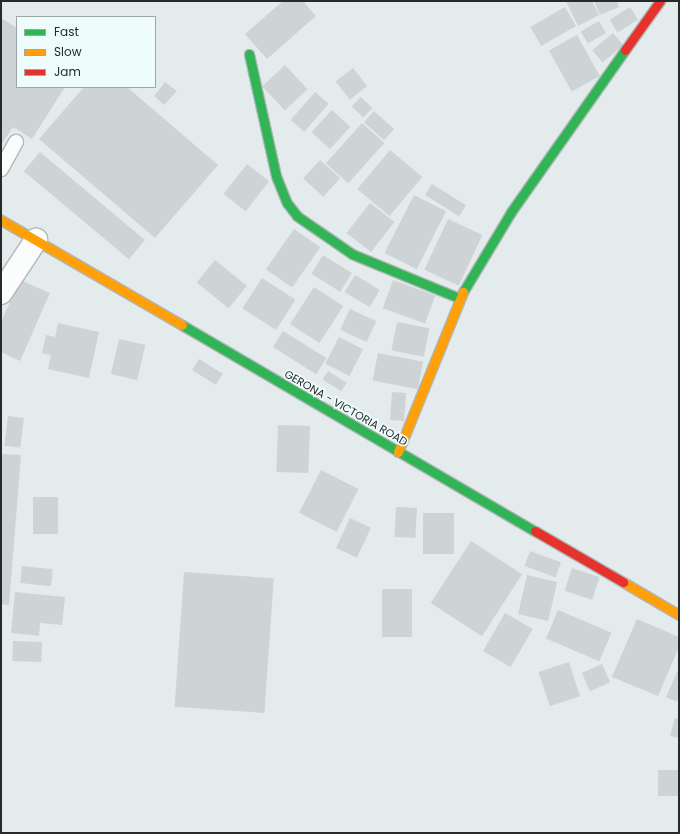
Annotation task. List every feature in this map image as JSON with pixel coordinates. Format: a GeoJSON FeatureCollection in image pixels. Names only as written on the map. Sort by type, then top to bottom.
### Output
{"type":"FeatureCollection","features":[{"type":"Feature","properties":{"kind":"street"},"geometry":{"type":"LineString","coordinates":[[398,452],[459,298],[511,212],[660,1]]}},
{"type":"Feature","properties":{"kind":"street"},"geometry":{"type":"LineString","coordinates":[[249,54],[276,176],[287,203],[297,216],[352,254],[459,298]]}},
{"type":"Feature","properties":{"kind":"street","name":"GERONA - VICTORIA ROAD"},"geometry":{"type":"LineString","coordinates":[[1,220],[679,615]]}},
{"type":"Feature","properties":{"kind":"street"},"geometry":{"type":"LineString","coordinates":[[1,293],[36,240]]}},
{"type":"Feature","properties":{"kind":"lane"},"geometry":{"type":"LineString","coordinates":[[1,169],[16,142]]}},
{"type":"Feature","properties":{"kind":"building"},"geometry":{"type":"Polygon","coordinates":[[[283,1],[303,1],[316,16],[267,59],[245,34],[283,1]]]}},
{"type":"Feature","properties":{"kind":"building"},"geometry":{"type":"Polygon","coordinates":[[[566,1],[592,1],[599,15],[578,26],[566,1]]]}},
{"type":"Feature","properties":{"kind":"building"},"geometry":{"type":"Polygon","coordinates":[[[594,1],[617,1],[619,7],[600,15],[594,1]]]}},
{"type":"Feature","properties":{"kind":"building"},"geometry":{"type":"Polygon","coordinates":[[[565,7],[576,26],[541,46],[530,27],[565,7]]]}},
{"type":"Feature","properties":{"kind":"building"},"geometry":{"type":"Polygon","coordinates":[[[630,7],[638,20],[618,32],[610,20],[630,7]]]}},
{"type":"Feature","properties":{"kind":"building"},"geometry":{"type":"Polygon","coordinates":[[[1,18],[16,27],[16,88],[64,88],[32,139],[13,127],[1,145],[1,18]]]}},
{"type":"Feature","properties":{"kind":"building"},"geometry":{"type":"Polygon","coordinates":[[[599,21],[606,33],[588,44],[581,32],[599,21]]]}},
{"type":"Feature","properties":{"kind":"building"},"geometry":{"type":"Polygon","coordinates":[[[613,33],[623,45],[603,63],[592,50],[613,33]]]}},
{"type":"Feature","properties":{"kind":"building"},"geometry":{"type":"Polygon","coordinates":[[[577,35],[600,76],[572,92],[549,51],[577,35]]]}},
{"type":"Feature","properties":{"kind":"building"},"geometry":{"type":"Polygon","coordinates":[[[285,65],[308,89],[285,110],[262,86],[285,65]]]}},
{"type":"Feature","properties":{"kind":"building"},"geometry":{"type":"Polygon","coordinates":[[[353,68],[367,86],[350,100],[336,82],[353,68]]]}},
{"type":"Feature","properties":{"kind":"building"},"geometry":{"type":"Polygon","coordinates":[[[165,82],[177,91],[164,105],[154,96],[165,82]]]}},
{"type":"Feature","properties":{"kind":"building"},"geometry":{"type":"Polygon","coordinates":[[[83,88],[128,88],[218,165],[155,238],[39,139],[83,88]]]}},
{"type":"Feature","properties":{"kind":"building"},"geometry":{"type":"Polygon","coordinates":[[[315,92],[329,104],[304,132],[291,120],[315,92]]]}},
{"type":"Feature","properties":{"kind":"building"},"geometry":{"type":"Polygon","coordinates":[[[361,97],[372,108],[363,118],[352,106],[361,97]]]}},
{"type":"Feature","properties":{"kind":"building"},"geometry":{"type":"Polygon","coordinates":[[[332,110],[350,127],[330,149],[312,132],[332,110]]]}},
{"type":"Feature","properties":{"kind":"building"},"geometry":{"type":"Polygon","coordinates":[[[374,111],[394,129],[384,140],[364,122],[374,111]]]}},
{"type":"Feature","properties":{"kind":"building"},"geometry":{"type":"Polygon","coordinates":[[[362,123],[384,143],[348,183],[326,163],[362,123]]]}},
{"type":"Feature","properties":{"kind":"building"},"geometry":{"type":"Polygon","coordinates":[[[390,150],[422,177],[389,216],[357,189],[390,150]]]}},
{"type":"Feature","properties":{"kind":"building"},"geometry":{"type":"Polygon","coordinates":[[[40,152],[145,240],[129,259],[24,171],[40,152]]]}},
{"type":"Feature","properties":{"kind":"building"},"geometry":{"type":"Polygon","coordinates":[[[320,160],[340,178],[323,197],[303,179],[320,160]]]}},
{"type":"Feature","properties":{"kind":"building"},"geometry":{"type":"Polygon","coordinates":[[[247,164],[269,181],[246,211],[224,194],[247,164]]]}},
{"type":"Feature","properties":{"kind":"building"},"geometry":{"type":"Polygon","coordinates":[[[432,184],[466,205],[459,216],[425,195],[432,184]]]}},
{"type":"Feature","properties":{"kind":"building"},"geometry":{"type":"Polygon","coordinates":[[[414,195],[446,211],[417,269],[384,253],[414,195]]]}},
{"type":"Feature","properties":{"kind":"building"},"geometry":{"type":"Polygon","coordinates":[[[370,203],[394,222],[371,252],[347,233],[370,203]]]}},
{"type":"Feature","properties":{"kind":"building"},"geometry":{"type":"Polygon","coordinates":[[[448,219],[482,235],[459,286],[424,270],[448,219]]]}},
{"type":"Feature","properties":{"kind":"building"},"geometry":{"type":"Polygon","coordinates":[[[294,229],[320,247],[292,287],[266,269],[294,229]]]}},
{"type":"Feature","properties":{"kind":"building"},"geometry":{"type":"Polygon","coordinates":[[[323,255],[352,273],[340,292],[311,274],[323,255]]]}},
{"type":"Feature","properties":{"kind":"building"},"geometry":{"type":"Polygon","coordinates":[[[215,260],[247,286],[229,308],[197,283],[215,260]]]}},
{"type":"Feature","properties":{"kind":"building"},"geometry":{"type":"Polygon","coordinates":[[[355,275],[380,290],[370,307],[345,292],[355,275]]]}},
{"type":"Feature","properties":{"kind":"building"},"geometry":{"type":"Polygon","coordinates":[[[262,278],[296,300],[276,330],[242,308],[262,278]]]}},
{"type":"Feature","properties":{"kind":"building"},"geometry":{"type":"Polygon","coordinates":[[[20,280],[50,293],[20,361],[1,352],[1,322],[20,280]]]}},
{"type":"Feature","properties":{"kind":"building"},"geometry":{"type":"Polygon","coordinates":[[[393,280],[435,295],[425,324],[383,308],[393,280]]]}},
{"type":"Feature","properties":{"kind":"building"},"geometry":{"type":"Polygon","coordinates":[[[314,287],[343,306],[319,343],[290,324],[314,287]]]}},
{"type":"Feature","properties":{"kind":"building"},"geometry":{"type":"Polygon","coordinates":[[[350,309],[376,321],[367,342],[340,330],[350,309]]]}},
{"type":"Feature","properties":{"kind":"building"},"geometry":{"type":"Polygon","coordinates":[[[397,322],[429,328],[424,357],[391,350],[397,322]]]}},
{"type":"Feature","properties":{"kind":"building"},"geometry":{"type":"Polygon","coordinates":[[[58,323],[99,332],[89,378],[48,369],[51,355],[42,353],[46,335],[55,337],[58,323]]]}},
{"type":"Feature","properties":{"kind":"building"},"geometry":{"type":"Polygon","coordinates":[[[283,331],[326,358],[316,374],[273,347],[283,331]]]}},
{"type":"Feature","properties":{"kind":"building"},"geometry":{"type":"Polygon","coordinates":[[[339,337],[363,349],[349,376],[325,364],[339,337]]]}},
{"type":"Feature","properties":{"kind":"building"},"geometry":{"type":"Polygon","coordinates":[[[119,339],[145,345],[137,380],[111,374],[119,339]]]}},
{"type":"Feature","properties":{"kind":"building"},"geometry":{"type":"Polygon","coordinates":[[[378,353],[423,362],[418,389],[373,380],[378,353]]]}},
{"type":"Feature","properties":{"kind":"building"},"geometry":{"type":"Polygon","coordinates":[[[199,359],[223,374],[216,385],[192,370],[199,359]]]}},
{"type":"Feature","properties":{"kind":"building"},"geometry":{"type":"Polygon","coordinates":[[[328,371],[347,383],[341,391],[323,379],[328,371]]]}},
{"type":"Feature","properties":{"kind":"building"},"geometry":{"type":"Polygon","coordinates":[[[392,392],[406,393],[404,421],[390,420],[392,392]]]}},
{"type":"Feature","properties":{"kind":"building"},"geometry":{"type":"Polygon","coordinates":[[[8,416],[24,418],[20,448],[4,446],[8,416]]]}},
{"type":"Feature","properties":{"kind":"building"},"geometry":{"type":"Polygon","coordinates":[[[278,425],[310,426],[308,473],[276,472],[278,425]]]}},
{"type":"Feature","properties":{"kind":"building"},"geometry":{"type":"Polygon","coordinates":[[[1,454],[21,455],[9,605],[1,604],[1,454]]]}},
{"type":"Feature","properties":{"kind":"building"},"geometry":{"type":"Polygon","coordinates":[[[321,470],[358,489],[337,532],[299,513],[321,470]]]}},
{"type":"Feature","properties":{"kind":"building"},"geometry":{"type":"Polygon","coordinates":[[[33,497],[58,497],[58,534],[33,534],[33,497]]]}},
{"type":"Feature","properties":{"kind":"building"},"geometry":{"type":"Polygon","coordinates":[[[396,507],[417,508],[415,538],[394,537],[396,507]]]}},
{"type":"Feature","properties":{"kind":"building"},"geometry":{"type":"Polygon","coordinates":[[[423,513],[454,513],[454,554],[423,554],[423,513]]]}},
{"type":"Feature","properties":{"kind":"building"},"geometry":{"type":"Polygon","coordinates":[[[350,518],[371,528],[357,558],[336,548],[350,518]]]}},
{"type":"Feature","properties":{"kind":"building"},"geometry":{"type":"Polygon","coordinates":[[[471,541],[522,574],[482,636],[431,603],[471,541]]]}},
{"type":"Feature","properties":{"kind":"building"},"geometry":{"type":"Polygon","coordinates":[[[530,551],[561,562],[556,577],[525,566],[530,551]]]}},
{"type":"Feature","properties":{"kind":"building"},"geometry":{"type":"Polygon","coordinates":[[[22,566],[53,569],[51,586],[20,583],[22,566]]]}},
{"type":"Feature","properties":{"kind":"building"},"geometry":{"type":"Polygon","coordinates":[[[572,568],[600,577],[592,600],[565,591],[572,568]]]}},
{"type":"Feature","properties":{"kind":"building"},"geometry":{"type":"Polygon","coordinates":[[[184,572],[274,578],[264,713],[175,707],[184,572]]]}},
{"type":"Feature","properties":{"kind":"building"},"geometry":{"type":"Polygon","coordinates":[[[527,575],[557,582],[548,621],[518,614],[527,575]]]}},
{"type":"Feature","properties":{"kind":"building"},"geometry":{"type":"Polygon","coordinates":[[[382,589],[412,589],[412,637],[382,637],[382,589]]]}},
{"type":"Feature","properties":{"kind":"building"},"geometry":{"type":"Polygon","coordinates":[[[15,592],[65,597],[62,625],[40,623],[39,636],[11,633],[15,592]]]}},
{"type":"Feature","properties":{"kind":"building"},"geometry":{"type":"Polygon","coordinates":[[[558,610],[611,633],[599,661],[546,639],[558,610]]]}},
{"type":"Feature","properties":{"kind":"building"},"geometry":{"type":"Polygon","coordinates":[[[505,613],[533,629],[511,667],[483,651],[505,613]]]}},
{"type":"Feature","properties":{"kind":"building"},"geometry":{"type":"Polygon","coordinates":[[[637,619],[679,637],[679,647],[658,696],[612,677],[637,619]]]}},
{"type":"Feature","properties":{"kind":"building"},"geometry":{"type":"Polygon","coordinates":[[[13,641],[42,642],[41,662],[12,661],[13,641]]]}},
{"type":"Feature","properties":{"kind":"building"},"geometry":{"type":"Polygon","coordinates":[[[569,662],[580,696],[550,706],[539,672],[569,662]]]}},
{"type":"Feature","properties":{"kind":"building"},"geometry":{"type":"Polygon","coordinates":[[[602,664],[610,682],[590,691],[582,673],[602,664]]]}},
{"type":"Feature","properties":{"kind":"building"},"geometry":{"type":"Polygon","coordinates":[[[679,668],[679,696],[677,702],[666,697],[679,668]]]}},
{"type":"Feature","properties":{"kind":"building"},"geometry":{"type":"Polygon","coordinates":[[[675,718],[679,719],[679,738],[670,736],[675,718]]]}},
{"type":"Feature","properties":{"kind":"building"},"geometry":{"type":"Polygon","coordinates":[[[658,770],[679,770],[679,796],[658,796],[658,770]]]}},
{"type":"Feature","properties":{"kind":"traffic: fast"},"geometry":{"type":"LineString","coordinates":[[463,292],[511,212],[625,50]]}},
{"type":"Feature","properties":{"kind":"traffic: fast"},"geometry":{"type":"LineString","coordinates":[[249,54],[276,176],[287,203],[297,216],[352,254],[459,298]]}},
{"type":"Feature","properties":{"kind":"traffic: fast"},"geometry":{"type":"LineString","coordinates":[[182,325],[535,531]]}},
{"type":"Feature","properties":{"kind":"traffic: slow"},"geometry":{"type":"LineString","coordinates":[[1,220],[182,325]]}},
{"type":"Feature","properties":{"kind":"traffic: slow"},"geometry":{"type":"LineString","coordinates":[[398,452],[463,292]]}},
{"type":"Feature","properties":{"kind":"traffic: slow"},"geometry":{"type":"LineString","coordinates":[[623,582],[679,615]]}},
{"type":"Feature","properties":{"kind":"traffic: jam"},"geometry":{"type":"LineString","coordinates":[[625,50],[660,1]]}},
{"type":"Feature","properties":{"kind":"traffic: jam"},"geometry":{"type":"LineString","coordinates":[[535,531],[623,582]]}}]}
